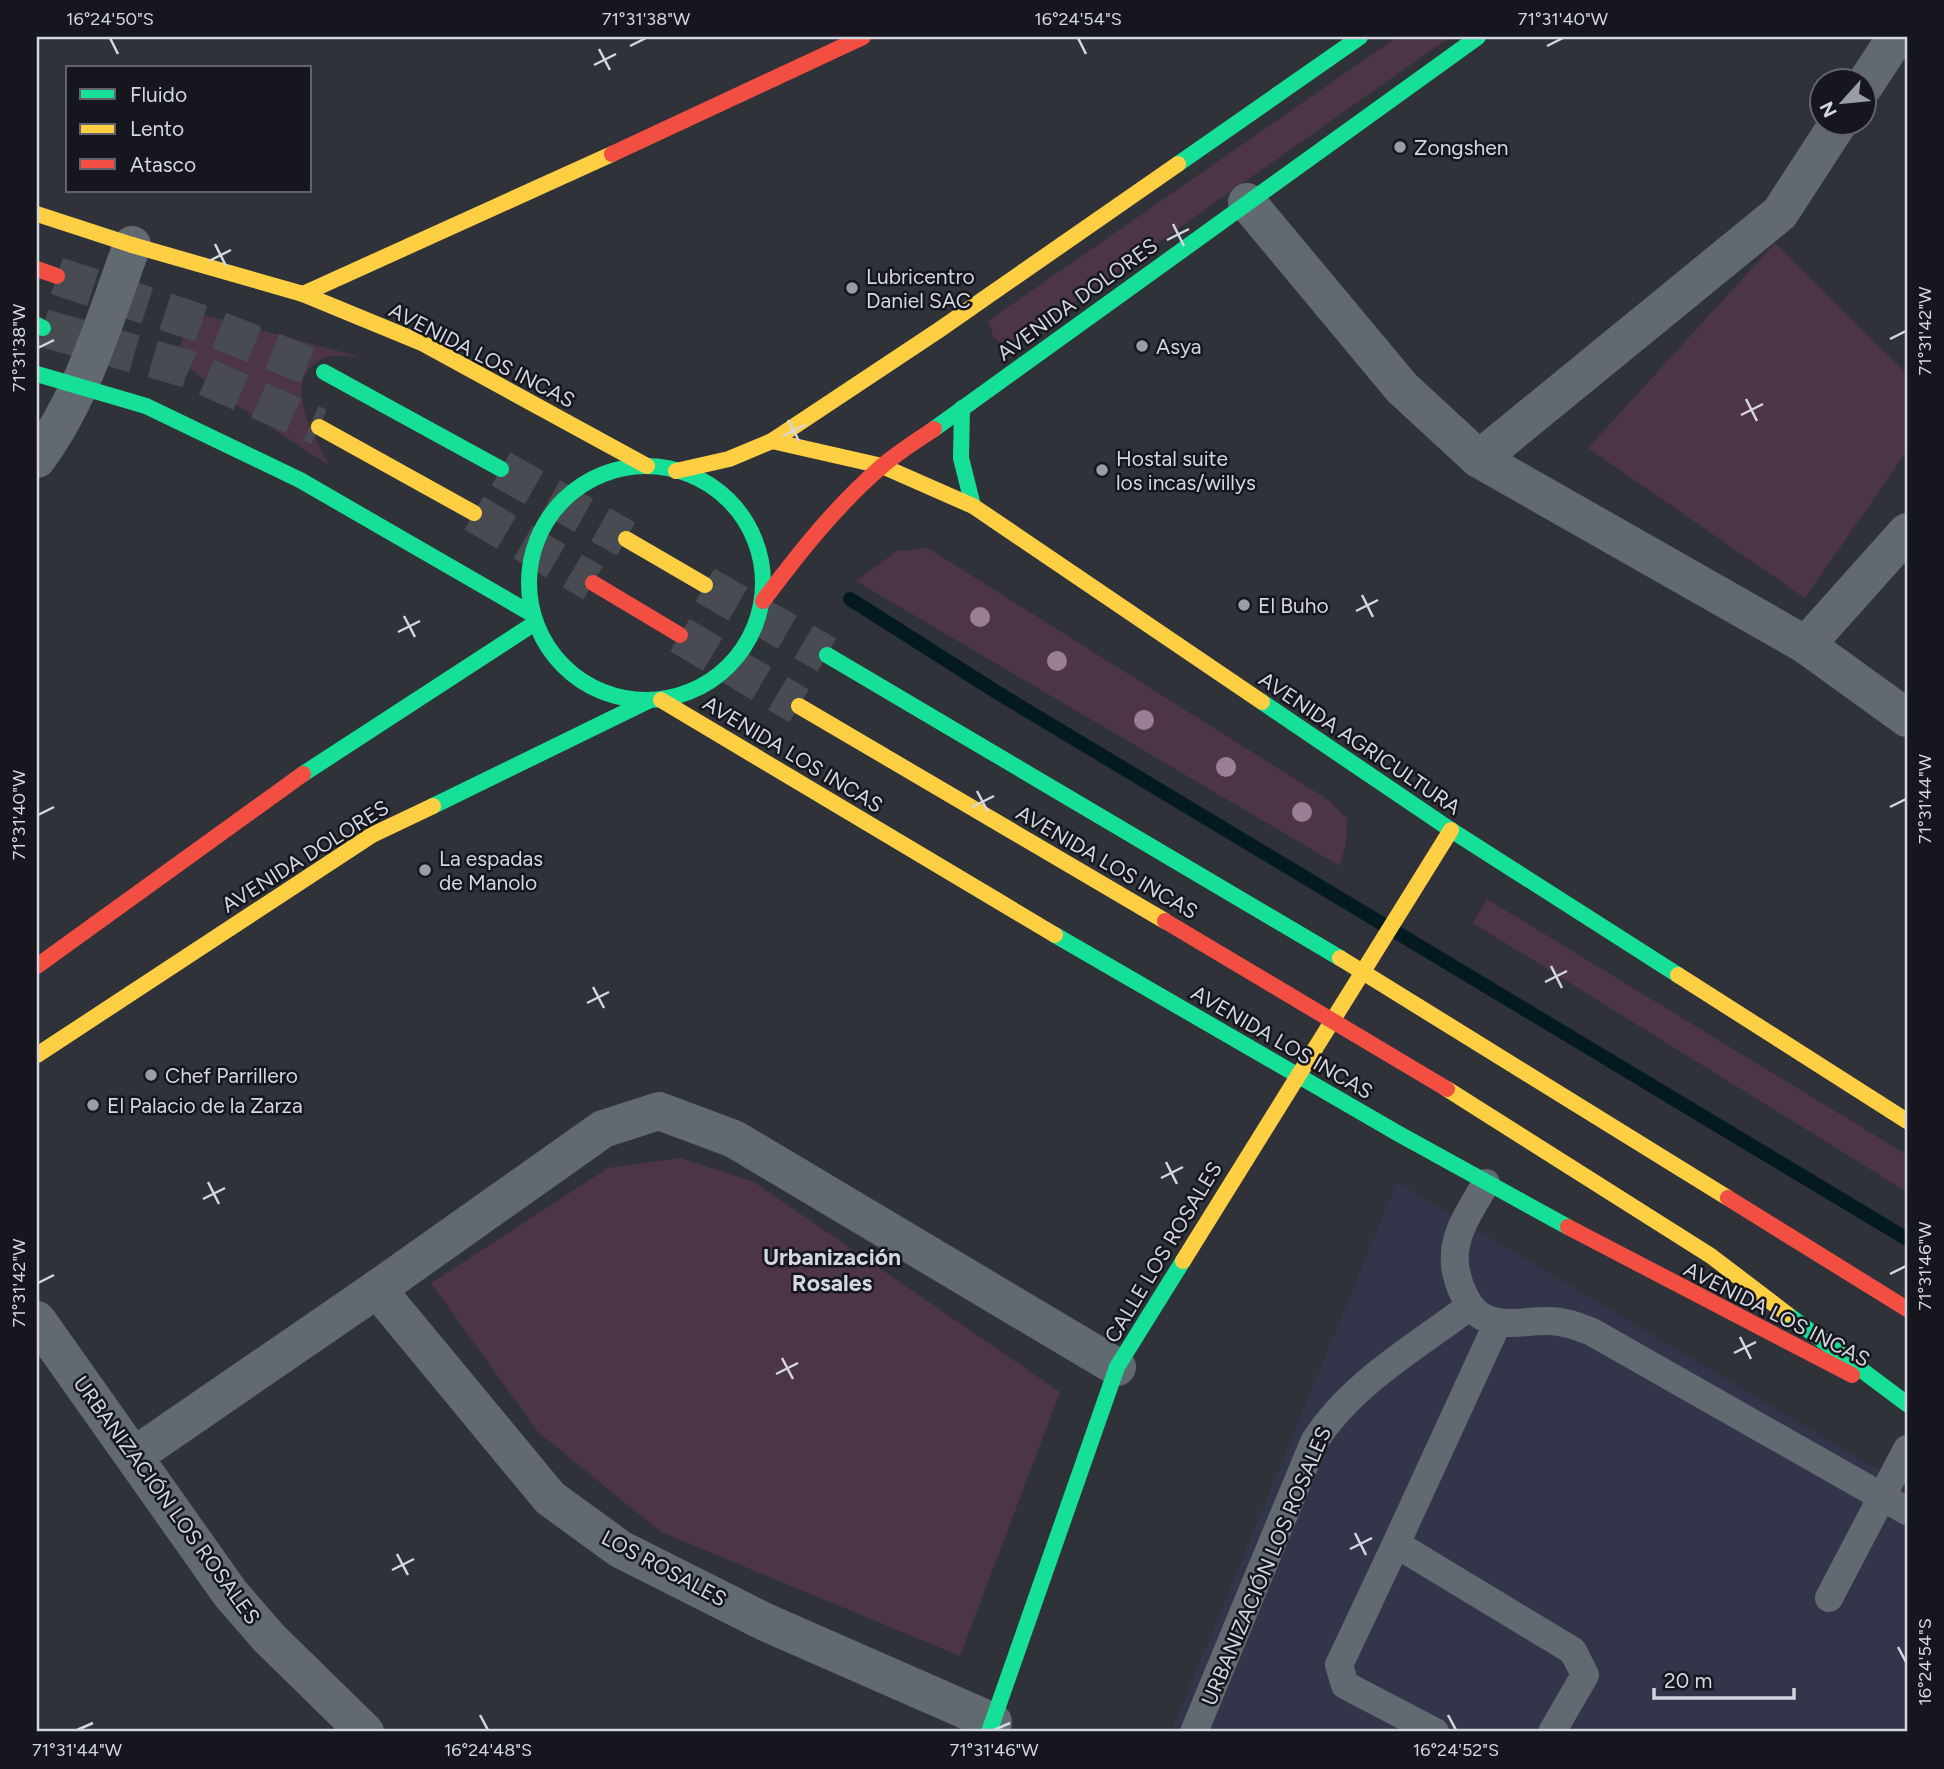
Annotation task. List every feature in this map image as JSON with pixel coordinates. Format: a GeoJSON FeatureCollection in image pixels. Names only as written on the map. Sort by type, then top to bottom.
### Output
{"type":"FeatureCollection","features":[{"type":"Feature","properties":{"kind":"main road"},"geometry":{"type":"LineString","coordinates":[[303,293],[420,243],[863,37]]}},
{"type":"Feature","properties":{"kind":"main road"},"geometry":{"type":"LineString","coordinates":[[676,471],[729,458],[772,441],[939,330],[1360,37]]}},
{"type":"Feature","properties":{"kind":"main road","name":"AVENIDA DOLORES"},"geometry":{"type":"LineString","coordinates":[[763,601],[798,552],[838,508],[882,466],[1478,37]]}},
{"type":"Feature","properties":{"kind":"main road","name":"AVENIDA LOS INCAS"},"geometry":{"type":"LineString","coordinates":[[37,214],[132,245],[303,293],[422,343],[647,466]]}},
{"type":"Feature","properties":{"kind":"main road"},"geometry":{"type":"LineString","coordinates":[[37,269],[57,276]]}},
{"type":"Feature","properties":{"kind":"main road"},"geometry":{"type":"LineString","coordinates":[[324,372],[501,469]]}},
{"type":"Feature","properties":{"kind":"main road"},"geometry":{"type":"LineString","coordinates":[[37,373],[146,406],[300,480],[534,619]]}},
{"type":"Feature","properties":{"kind":"main road"},"geometry":{"type":"LineString","coordinates":[[962,408],[961,458],[973,506]]}},
{"type":"Feature","properties":{"kind":"main road"},"geometry":{"type":"LineString","coordinates":[[319,427],[474,513]]}},
{"type":"Feature","properties":{"kind":"main road","name":"AVENIDA AGRICULTURA"},"geometry":{"type":"LineString","coordinates":[[772,441],[882,466],[973,506],[1451,830],[1903,1109]]}},
{"type":"Feature","properties":{"kind":"main road"},"geometry":{"type":"LineString","coordinates":[[647,466],[676,471],[708,481],[731,504],[751,532],[762,566],[763,601],[751,638],[728,669],[697,690],[654,701],[612,695],[580,679],[553,654],[534,619],[529,572],[541,530],[567,496],[604,473],[647,466]]}},
{"type":"Feature","properties":{"kind":"main road"},"geometry":{"type":"LineString","coordinates":[[625,539],[705,585]]}},
{"type":"Feature","properties":{"kind":"main road"},"geometry":{"type":"LineString","coordinates":[[593,583],[680,635]]}},
{"type":"Feature","properties":{"kind":"main road"},"geometry":{"type":"LineString","coordinates":[[37,966],[318,763],[534,619]]}},
{"type":"Feature","properties":{"kind":"main road","name":"AVENIDA LOS INCAS"},"geometry":{"type":"LineString","coordinates":[[827,655],[1406,997],[1907,1309]]}},
{"type":"Feature","properties":{"kind":"main road","name":"AVENIDA LOS INCAS"},"geometry":{"type":"LineString","coordinates":[[654,701],[1296,1076],[1486,1183],[1690,1295],[1901,1400]]}},
{"type":"Feature","properties":{"kind":"main road","name":"AVENIDA DOLORES"},"geometry":{"type":"LineString","coordinates":[[37,1055],[372,835],[654,701]]}},
{"type":"Feature","properties":{"kind":"main road","name":"AVENIDA LOS INCAS"},"geometry":{"type":"LineString","coordinates":[[799,706],[1394,1056],[1711,1256],[1901,1400]]}},
{"type":"Feature","properties":{"kind":"main road","name":"CALLE LOS ROSALES"},"geometry":{"type":"LineString","coordinates":[[991,1727],[1117,1367],[1451,830]]}},
{"type":"Feature","properties":{"kind":"street"},"geometry":{"type":"LineString","coordinates":[[1877,66],[1896,37]]}},
{"type":"Feature","properties":{"kind":"street"},"geometry":{"type":"LineString","coordinates":[[1479,458],[1780,213],[1830,136]]}},
{"type":"Feature","properties":{"kind":"street"},"geometry":{"type":"LineString","coordinates":[[1247,202],[1402,388],[1479,458],[1806,645],[1907,718]]}},
{"type":"Feature","properties":{"kind":"street"},"geometry":{"type":"LineString","coordinates":[[37,458],[55,433],[81,385],[132,245]]}},
{"type":"Feature","properties":{"kind":"street"},"geometry":{"type":"LineString","coordinates":[[1806,645],[1907,531]]}},
{"type":"Feature","properties":{"kind":"street"},"geometry":{"type":"LineString","coordinates":[[134,1456],[603,1129],[659,1111],[734,1139],[1117,1367]]}},
{"type":"Feature","properties":{"kind":"street","name":"LOS ROSALES"},"geometry":{"type":"LineString","coordinates":[[377,1289],[550,1498],[620,1549],[765,1622],[991,1727]]}},
{"type":"Feature","properties":{"kind":"street","name":"URBANIZACIÓN LOS ROSALES"},"geometry":{"type":"LineString","coordinates":[[37,1320],[230,1593],[270,1638],[365,1732]]}},
{"type":"Feature","properties":{"kind":"lane"},"geometry":{"type":"LineString","coordinates":[[1486,1183],[1461,1227],[1453,1256],[1461,1289],[1470,1306],[1482,1317],[1498,1322],[1549,1320],[1592,1332],[1896,1504]]}},
{"type":"Feature","properties":{"kind":"lane","name":"URBANIZACIÓN LOS ROSALES"},"geometry":{"type":"LineString","coordinates":[[1194,1732],[1314,1442],[1328,1420],[1359,1390],[1470,1306]]}},
{"type":"Feature","properties":{"kind":"lane"},"geometry":{"type":"LineString","coordinates":[[1435,1732],[1345,1685],[1339,1665],[1498,1322]]}},
{"type":"Feature","properties":{"kind":"lane"},"geometry":{"type":"LineString","coordinates":[[1829,1598],[1896,1504],[1907,1449]]}},
{"type":"Feature","properties":{"kind":"lane"},"geometry":{"type":"LineString","coordinates":[[1396,1544],[1573,1651],[1586,1675],[1552,1732]]}},
{"type":"Feature","properties":{"kind":"shaded area"},"geometry":{"type":"Polygon","coordinates":[[[1397,37],[1450,37],[1009,348],[994,338],[988,321],[1397,37]]]}},
{"type":"Feature","properties":{"kind":"shaded area"},"geometry":{"type":"Polygon","coordinates":[[[1775,243],[1907,374],[1907,451],[1805,598],[1588,448],[1775,243]]]}},
{"type":"Feature","properties":{"kind":"shaded area"},"geometry":{"type":"Polygon","coordinates":[[[201,314],[360,357],[327,357],[312,366],[304,378],[302,392],[309,424],[330,466],[235,404],[179,360],[185,334],[201,314]]]}},
{"type":"Feature","properties":{"kind":"shaded area"},"geometry":{"type":"Polygon","coordinates":[[[928,548],[1330,801],[1347,819],[1346,843],[1340,866],[856,581],[897,551],[928,548]]]}},
{"type":"Feature","properties":{"kind":"shaded area"},"geometry":{"type":"Polygon","coordinates":[[[1487,899],[1907,1155],[1907,1192],[1473,923],[1487,899]]]}},
{"type":"Feature","properties":{"kind":"shaded area"},"geometry":{"type":"Polygon","coordinates":[[[680,1158],[754,1182],[1060,1392],[960,1656],[661,1532],[538,1432],[431,1283],[608,1168],[680,1158]]]}},
{"type":"Feature","properties":{"kind":"shaded area"},"geometry":{"type":"Polygon","coordinates":[[[1397,1182],[1907,1487],[1907,1732],[1171,1732],[1397,1182]]]}},
{"type":"Feature","properties":{"kind":"waterway"},"geometry":{"type":"LineString","coordinates":[[850,599],[998,693],[1907,1239]]}},
{"type":"Feature","properties":{"kind":"tunnel"},"geometry":{"type":"LineString","coordinates":[[57,276],[203,324],[324,372]]}},
{"type":"Feature","properties":{"kind":"tunnel"},"geometry":{"type":"LineString","coordinates":[[43,328],[188,369],[319,427]]}},
{"type":"Feature","properties":{"kind":"tunnel"},"geometry":{"type":"LineString","coordinates":[[501,469],[626,539]]}},
{"type":"Feature","properties":{"kind":"tunnel"},"geometry":{"type":"LineString","coordinates":[[474,513],[593,583]]}},
{"type":"Feature","properties":{"kind":"tunnel"},"geometry":{"type":"LineString","coordinates":[[705,585],[827,655]]}},
{"type":"Feature","properties":{"kind":"tunnel"},"geometry":{"type":"LineString","coordinates":[[680,635],[799,706]]}},
{"type":"Feature","properties":{"kind":"traffic: fast"},"geometry":{"type":"LineString","coordinates":[[1178,164],[1360,37]]}},
{"type":"Feature","properties":{"kind":"traffic: fast"},"geometry":{"type":"LineString","coordinates":[[934,429],[1478,37]]}},
{"type":"Feature","properties":{"kind":"traffic: fast"},"geometry":{"type":"LineString","coordinates":[[37,325],[43,328]]}},
{"type":"Feature","properties":{"kind":"traffic: fast"},"geometry":{"type":"LineString","coordinates":[[324,372],[501,469]]}},
{"type":"Feature","properties":{"kind":"traffic: fast"},"geometry":{"type":"LineString","coordinates":[[37,374],[146,406],[300,480],[532,614]]}},
{"type":"Feature","properties":{"kind":"traffic: fast"},"geometry":{"type":"LineString","coordinates":[[962,408],[961,458],[973,506]]}},
{"type":"Feature","properties":{"kind":"traffic: fast"},"geometry":{"type":"LineString","coordinates":[[646,466],[691,475],[711,486],[736,509],[754,538],[763,583],[754,628],[743,648],[720,673],[691,691],[646,700],[601,691],[581,680],[556,657],[538,628],[529,583],[538,538],[549,518],[572,493],[601,475],[646,466]]}},
{"type":"Feature","properties":{"kind":"traffic: fast"},"geometry":{"type":"LineString","coordinates":[[303,774],[535,623]]}},
{"type":"Feature","properties":{"kind":"traffic: fast"},"geometry":{"type":"LineString","coordinates":[[827,655],[1340,958]]}},
{"type":"Feature","properties":{"kind":"traffic: fast"},"geometry":{"type":"LineString","coordinates":[[433,806],[648,701]]}},
{"type":"Feature","properties":{"kind":"traffic: fast"},"geometry":{"type":"LineString","coordinates":[[1262,702],[1451,830],[1678,975]]}},
{"type":"Feature","properties":{"kind":"traffic: fast"},"geometry":{"type":"LineString","coordinates":[[1055,935],[1399,1134],[1568,1227]]}},
{"type":"Feature","properties":{"kind":"traffic: fast"},"geometry":{"type":"LineString","coordinates":[[989,1732],[1117,1367],[1183,1261]]}},
{"type":"Feature","properties":{"kind":"traffic: fast"},"geometry":{"type":"LineString","coordinates":[[1787,1314],[1907,1404]]}},
{"type":"Feature","properties":{"kind":"traffic: slow"},"geometry":{"type":"LineString","coordinates":[[303,294],[612,154]]}},
{"type":"Feature","properties":{"kind":"traffic: slow"},"geometry":{"type":"LineString","coordinates":[[676,471],[729,459],[772,441],[939,330],[1178,164]]}},
{"type":"Feature","properties":{"kind":"traffic: slow"},"geometry":{"type":"LineString","coordinates":[[37,214],[132,245]]}},
{"type":"Feature","properties":{"kind":"traffic: slow"},"geometry":{"type":"LineString","coordinates":[[132,245],[303,294],[422,343],[647,466]]}},
{"type":"Feature","properties":{"kind":"traffic: slow"},"geometry":{"type":"LineString","coordinates":[[319,427],[474,513]]}},
{"type":"Feature","properties":{"kind":"traffic: slow"},"geometry":{"type":"LineString","coordinates":[[772,441],[882,466],[973,506],[1262,702]]}},
{"type":"Feature","properties":{"kind":"traffic: slow"},"geometry":{"type":"LineString","coordinates":[[626,539],[705,585]]}},
{"type":"Feature","properties":{"kind":"traffic: slow"},"geometry":{"type":"LineString","coordinates":[[661,700],[1055,935]]}},
{"type":"Feature","properties":{"kind":"traffic: slow"},"geometry":{"type":"LineString","coordinates":[[799,706],[1165,921]]}},
{"type":"Feature","properties":{"kind":"traffic: slow"},"geometry":{"type":"LineString","coordinates":[[37,1055],[372,835],[433,806]]}},
{"type":"Feature","properties":{"kind":"traffic: slow"},"geometry":{"type":"LineString","coordinates":[[1183,1261],[1451,830]]}},
{"type":"Feature","properties":{"kind":"traffic: slow"},"geometry":{"type":"LineString","coordinates":[[1340,958],[1728,1198]]}},
{"type":"Feature","properties":{"kind":"traffic: slow"},"geometry":{"type":"LineString","coordinates":[[1678,975],[1907,1121]]}},
{"type":"Feature","properties":{"kind":"traffic: slow"},"geometry":{"type":"LineString","coordinates":[[1447,1089],[1711,1256],[1787,1314]]}},
{"type":"Feature","properties":{"kind":"traffic: jam"},"geometry":{"type":"LineString","coordinates":[[612,154],[863,37]]}},
{"type":"Feature","properties":{"kind":"traffic: jam"},"geometry":{"type":"LineString","coordinates":[[37,269],[57,276]]}},
{"type":"Feature","properties":{"kind":"traffic: jam"},"geometry":{"type":"LineString","coordinates":[[763,601],[804,548],[848,498],[887,462],[934,429]]}},
{"type":"Feature","properties":{"kind":"traffic: jam"},"geometry":{"type":"LineString","coordinates":[[593,583],[680,635]]}},
{"type":"Feature","properties":{"kind":"traffic: jam"},"geometry":{"type":"LineString","coordinates":[[37,966],[303,774]]}},
{"type":"Feature","properties":{"kind":"traffic: jam"},"geometry":{"type":"LineString","coordinates":[[1165,921],[1447,1089]]}},
{"type":"Feature","properties":{"kind":"traffic: jam"},"geometry":{"type":"LineString","coordinates":[[1728,1198],[1907,1309]]}},
{"type":"Feature","properties":{"kind":"traffic: jam"},"geometry":{"type":"LineString","coordinates":[[1568,1227],[1852,1375]]}},
{"type":"Feature","properties":{"kind":"place","name":"Zongshen"},"geometry":{"type":"Point","coordinates":[1400,147]}},
{"type":"Feature","properties":{"kind":"place","name":"Lubricentro Daniel SAC"},"geometry":{"type":"Point","coordinates":[852,288]}},
{"type":"Feature","properties":{"kind":"place","name":"Asya"},"geometry":{"type":"Point","coordinates":[1142,346]}},
{"type":"Feature","properties":{"kind":"place","name":"Hostal suite los incas/willys"},"geometry":{"type":"Point","coordinates":[1102,470]}},
{"type":"Feature","properties":{"kind":"place","name":"El Buho"},"geometry":{"type":"Point","coordinates":[1244,605]}},
{"type":"Feature","properties":{"kind":"place","name":"La espadas de Manolo"},"geometry":{"type":"Point","coordinates":[425,870]}},
{"type":"Feature","properties":{"kind":"place","name":"Chef Parrillero"},"geometry":{"type":"Point","coordinates":[151,1075]}},
{"type":"Feature","properties":{"kind":"place","name":"El Palacio de la Zarza"},"geometry":{"type":"Point","coordinates":[93,1105]}},
{"type":"Feature","properties":{"kind":"district","name":"Urbanización Rosales"},"geometry":{"type":"Point","coordinates":[832,1270]}}]}
